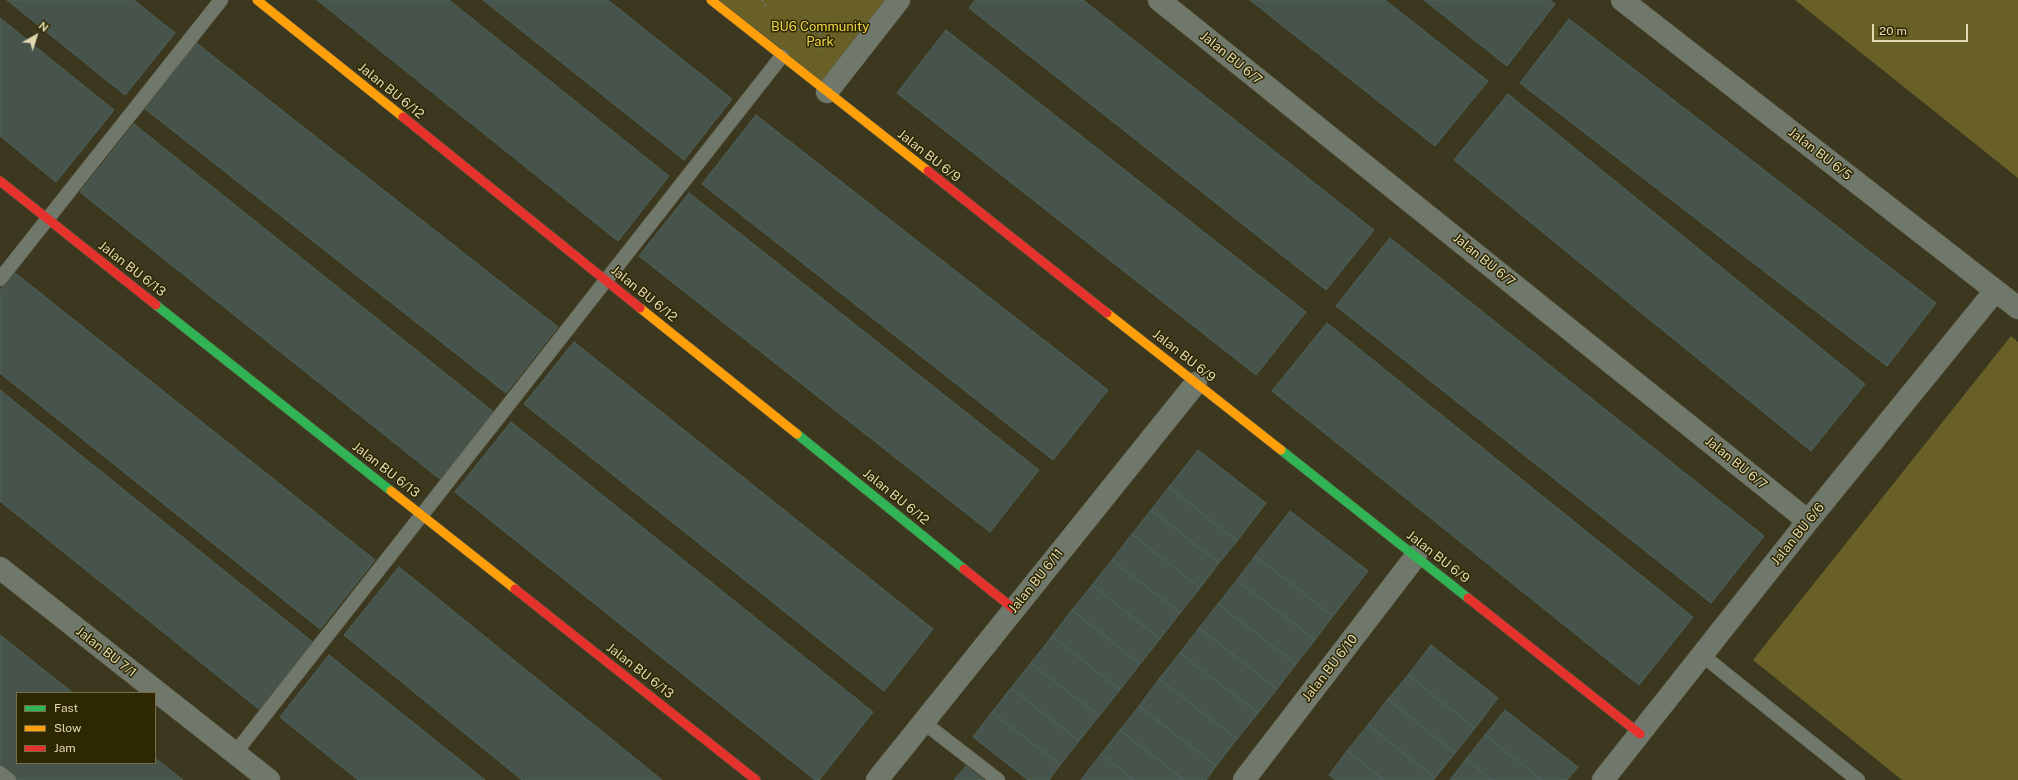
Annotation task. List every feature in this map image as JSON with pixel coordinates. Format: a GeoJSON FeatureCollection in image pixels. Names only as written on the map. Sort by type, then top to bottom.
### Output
{"type":"FeatureCollection","features":[{"type":"Feature","properties":{"kind":"street","name":"Jalan BU 6/12"},"geometry":{"type":"LineString","coordinates":[[257,0],[1014,608]]}},
{"type":"Feature","properties":{"kind":"street","name":"Jalan BU 6/9"},"geometry":{"type":"LineString","coordinates":[[711,0],[1640,734]]}},
{"type":"Feature","properties":{"kind":"street"},"geometry":{"type":"LineString","coordinates":[[827,92],[899,0]]}},
{"type":"Feature","properties":{"kind":"street","name":"Jalan BU 6/7"},"geometry":{"type":"LineString","coordinates":[[1159,0],[1808,521]]}},
{"type":"Feature","properties":{"kind":"street","name":"Jalan BU 6/5"},"geometry":{"type":"LineString","coordinates":[[1622,0],[2018,308]]}},
{"type":"Feature","properties":{"kind":"street","name":"Jalan BU 6/13"},"geometry":{"type":"LineString","coordinates":[[0,181],[756,780]]}},
{"type":"Feature","properties":{"kind":"street","name":"Jalan BU 6/6"},"geometry":{"type":"LineString","coordinates":[[1603,780],[1808,521],[1995,291]]}},
{"type":"Feature","properties":{"kind":"street","name":"Jalan BU 6/11"},"geometry":{"type":"LineString","coordinates":[[877,780],[1196,383]]}},
{"type":"Feature","properties":{"kind":"street","name":"Jalan BU 6/10"},"geometry":{"type":"LineString","coordinates":[[1244,780],[1416,556]]}},
{"type":"Feature","properties":{"kind":"street","name":"Jalan BU 7/1"},"geometry":{"type":"LineString","coordinates":[[0,568],[269,780]]}},
{"type":"Feature","properties":{"kind":"lane"},"geometry":{"type":"LineString","coordinates":[[0,279],[221,0]]}},
{"type":"Feature","properties":{"kind":"lane"},"geometry":{"type":"LineString","coordinates":[[235,753],[782,56]]}},
{"type":"Feature","properties":{"kind":"lane"},"geometry":{"type":"LineString","coordinates":[[1702,655],[1858,780]]}},
{"type":"Feature","properties":{"kind":"lane"},"geometry":{"type":"LineString","coordinates":[[923,722],[998,780]]}},
{"type":"Feature","properties":{"kind":"lane"},"geometry":{"type":"LineString","coordinates":[[0,773],[9,780]]}},
{"type":"Feature","properties":{"kind":"path"},"geometry":{"type":"LineString","coordinates":[[762,0],[770,10]]}},
{"type":"Feature","properties":{"kind":"path"},"geometry":{"type":"LineString","coordinates":[[791,27],[805,31],[820,32],[836,28],[846,22]]}},
{"type":"Feature","properties":{"kind":"green space","name":"BU6 Community Park"},"geometry":{"type":"Polygon","coordinates":[[[719,0],[893,0],[826,85],[719,0]]]}},
{"type":"Feature","properties":{"kind":"green space"},"geometry":{"type":"Polygon","coordinates":[[[1795,0],[2018,0],[2018,178],[1795,0]]]}},
{"type":"Feature","properties":{"kind":"green space"},"geometry":{"type":"Polygon","coordinates":[[[2011,336],[2018,342],[2018,780],[1902,780],[1753,660],[2011,336]]]}},
{"type":"Feature","properties":{"kind":"building"},"geometry":{"type":"Polygon","coordinates":[[[7,0],[134,0],[175,33],[125,95],[7,0]]]}},
{"type":"Feature","properties":{"kind":"building"},"geometry":{"type":"Polygon","coordinates":[[[317,0],[449,0],[669,176],[618,241],[317,0]]]}},
{"type":"Feature","properties":{"kind":"building"},"geometry":{"type":"Polygon","coordinates":[[[483,0],[608,0],[732,99],[684,160],[483,0]]]}},
{"type":"Feature","properties":{"kind":"building"},"geometry":{"type":"Polygon","coordinates":[[[975,0],[1083,0],[1374,230],[1326,290],[969,8],[975,0]]]}},
{"type":"Feature","properties":{"kind":"building"},"geometry":{"type":"Polygon","coordinates":[[[1250,0],[1385,0],[1488,81],[1435,146],[1250,0]]]}},
{"type":"Feature","properties":{"kind":"building"},"geometry":{"type":"Polygon","coordinates":[[[1424,0],[1550,0],[1555,4],[1507,66],[1424,0]]]}},
{"type":"Feature","properties":{"kind":"building"},"geometry":{"type":"Polygon","coordinates":[[[0,18],[114,110],[56,182],[0,136],[0,18]]]}},
{"type":"Feature","properties":{"kind":"building"},"geometry":{"type":"Polygon","coordinates":[[[1569,19],[1936,303],[1887,366],[1520,83],[1569,19]]]}},
{"type":"Feature","properties":{"kind":"building"},"geometry":{"type":"Polygon","coordinates":[[[946,30],[1306,312],[1256,375],[897,93],[946,30]]]}},
{"type":"Feature","properties":{"kind":"building"},"geometry":{"type":"Polygon","coordinates":[[[195,42],[558,327],[506,393],[144,108],[195,42]]]}},
{"type":"Feature","properties":{"kind":"building"},"geometry":{"type":"Polygon","coordinates":[[[1508,94],[1865,384],[1811,451],[1454,160],[1508,94]]]}},
{"type":"Feature","properties":{"kind":"building"},"geometry":{"type":"Polygon","coordinates":[[[756,115],[1108,390],[1053,460],[702,184],[756,115]]]}},
{"type":"Feature","properties":{"kind":"building"},"geometry":{"type":"Polygon","coordinates":[[[134,124],[495,413],[441,480],[80,192],[134,124]]]}},
{"type":"Feature","properties":{"kind":"building"},"geometry":{"type":"Polygon","coordinates":[[[689,193],[1039,470],[990,532],[639,256],[689,193]]]}},
{"type":"Feature","properties":{"kind":"building"},"geometry":{"type":"Polygon","coordinates":[[[1390,238],[1764,536],[1711,603],[1336,306],[1390,238]]]}},
{"type":"Feature","properties":{"kind":"building"},"geometry":{"type":"Polygon","coordinates":[[[14,272],[375,560],[320,629],[0,373],[0,290],[14,272]]]}},
{"type":"Feature","properties":{"kind":"building"},"geometry":{"type":"Polygon","coordinates":[[[1327,323],[1693,617],[1639,685],[1272,391],[1327,323]]]}},
{"type":"Feature","properties":{"kind":"building"},"geometry":{"type":"Polygon","coordinates":[[[574,342],[933,629],[884,691],[524,404],[574,342]]]}},
{"type":"Feature","properties":{"kind":"building"},"geometry":{"type":"Polygon","coordinates":[[[0,390],[314,643],[260,710],[0,501],[0,390]]]}},
{"type":"Feature","properties":{"kind":"building"},"geometry":{"type":"Polygon","coordinates":[[[511,422],[873,712],[819,780],[815,780],[455,492],[511,422]]]}},
{"type":"Feature","properties":{"kind":"building"},"geometry":{"type":"Polygon","coordinates":[[[1198,450],[1266,503],[1237,541],[1169,487],[1198,450]]]}},
{"type":"Feature","properties":{"kind":"building"},"geometry":{"type":"Polygon","coordinates":[[[1169,487],[1237,541],[1219,563],[1151,510],[1169,487]]]}},
{"type":"Feature","properties":{"kind":"building"},"geometry":{"type":"Polygon","coordinates":[[[1151,510],[1219,563],[1200,588],[1132,534],[1151,510]]]}},
{"type":"Feature","properties":{"kind":"building"},"geometry":{"type":"Polygon","coordinates":[[[1290,511],[1368,571],[1333,616],[1255,556],[1290,511]]]}},
{"type":"Feature","properties":{"kind":"building"},"geometry":{"type":"Polygon","coordinates":[[[1132,534],[1200,588],[1180,613],[1112,560],[1132,534]]]}},
{"type":"Feature","properties":{"kind":"building"},"geometry":{"type":"Polygon","coordinates":[[[1255,556],[1333,616],[1315,640],[1237,580],[1255,556]]]}},
{"type":"Feature","properties":{"kind":"building"},"geometry":{"type":"Polygon","coordinates":[[[1112,560],[1180,613],[1160,639],[1092,585],[1112,560]]]}},
{"type":"Feature","properties":{"kind":"building"},"geometry":{"type":"Polygon","coordinates":[[[399,567],[662,780],[522,780],[344,635],[399,567]]]}},
{"type":"Feature","properties":{"kind":"building"},"geometry":{"type":"Polygon","coordinates":[[[1237,580],[1315,640],[1296,664],[1218,604],[1237,580]]]}},
{"type":"Feature","properties":{"kind":"building"},"geometry":{"type":"Polygon","coordinates":[[[1092,585],[1160,639],[1140,664],[1072,610],[1092,585]]]}},
{"type":"Feature","properties":{"kind":"building"},"geometry":{"type":"Polygon","coordinates":[[[1218,604],[1296,664],[1277,689],[1199,628],[1218,604]]]}},
{"type":"Feature","properties":{"kind":"building"},"geometry":{"type":"Polygon","coordinates":[[[1072,610],[1140,664],[1120,690],[1052,636],[1072,610]]]}},
{"type":"Feature","properties":{"kind":"building"},"geometry":{"type":"Polygon","coordinates":[[[1199,628],[1277,689],[1258,713],[1180,653],[1199,628]]]}},
{"type":"Feature","properties":{"kind":"building"},"geometry":{"type":"Polygon","coordinates":[[[0,635],[72,692],[16,692],[16,764],[156,764],[156,759],[183,780],[16,780],[0,767],[0,635]]]}},
{"type":"Feature","properties":{"kind":"building"},"geometry":{"type":"Polygon","coordinates":[[[1052,636],[1120,690],[1099,716],[1031,663],[1052,636]]]}},
{"type":"Feature","properties":{"kind":"building"},"geometry":{"type":"Polygon","coordinates":[[[1431,645],[1498,698],[1475,728],[1408,675],[1431,645]]]}},
{"type":"Feature","properties":{"kind":"building"},"geometry":{"type":"Polygon","coordinates":[[[1180,653],[1258,713],[1237,739],[1159,679],[1180,653]]]}},
{"type":"Feature","properties":{"kind":"building"},"geometry":{"type":"Polygon","coordinates":[[[329,655],[485,780],[358,780],[280,717],[329,655]]]}},
{"type":"Feature","properties":{"kind":"building"},"geometry":{"type":"Polygon","coordinates":[[[1031,663],[1099,716],[1079,741],[1011,688],[1031,663]]]}},
{"type":"Feature","properties":{"kind":"building"},"geometry":{"type":"Polygon","coordinates":[[[1408,675],[1475,728],[1455,753],[1388,699],[1408,675]]]}},
{"type":"Feature","properties":{"kind":"building"},"geometry":{"type":"Polygon","coordinates":[[[1159,679],[1237,739],[1216,766],[1139,706],[1159,679]]]}},
{"type":"Feature","properties":{"kind":"building"},"geometry":{"type":"Polygon","coordinates":[[[1011,688],[1079,741],[1060,765],[992,712],[1011,688]]]}},
{"type":"Feature","properties":{"kind":"building"},"geometry":{"type":"Polygon","coordinates":[[[1388,699],[1455,753],[1435,778],[1368,725],[1388,699]]]}},
{"type":"Feature","properties":{"kind":"building"},"geometry":{"type":"Polygon","coordinates":[[[1139,706],[1216,766],[1206,780],[1184,780],[1120,730],[1139,706]]]}},
{"type":"Feature","properties":{"kind":"building"},"geometry":{"type":"Polygon","coordinates":[[[1505,710],[1578,767],[1567,780],[1542,780],[1485,735],[1505,710]]]}},
{"type":"Feature","properties":{"kind":"building"},"geometry":{"type":"Polygon","coordinates":[[[992,712],[1060,765],[1049,780],[1028,780],[973,737],[992,712]]]}},
{"type":"Feature","properties":{"kind":"building"},"geometry":{"type":"Polygon","coordinates":[[[1368,725],[1435,778],[1433,780],[1384,780],[1347,751],[1368,725]]]}},
{"type":"Feature","properties":{"kind":"building"},"geometry":{"type":"Polygon","coordinates":[[[1120,730],[1184,780],[1134,780],[1101,754],[1120,730]]]}},
{"type":"Feature","properties":{"kind":"building"},"geometry":{"type":"Polygon","coordinates":[[[1485,735],[1542,780],[1492,780],[1466,759],[1485,735]]]}},
{"type":"Feature","properties":{"kind":"building"},"geometry":{"type":"Polygon","coordinates":[[[1347,751],[1384,780],[1336,780],[1329,775],[1347,751]]]}},
{"type":"Feature","properties":{"kind":"building"},"geometry":{"type":"Polygon","coordinates":[[[1101,754],[1134,780],[1081,780],[1101,754]]]}},
{"type":"Feature","properties":{"kind":"building"},"geometry":{"type":"Polygon","coordinates":[[[1466,759],[1492,780],[1450,780],[1466,759]]]}},
{"type":"Feature","properties":{"kind":"building"},"geometry":{"type":"Polygon","coordinates":[[[966,766],[984,780],[954,780],[966,766]]]}},
{"type":"Feature","properties":{"kind":"traffic: fast"},"geometry":{"type":"LineString","coordinates":[[156,305],[391,491]]}},
{"type":"Feature","properties":{"kind":"traffic: fast"},"geometry":{"type":"LineString","coordinates":[[797,434],[964,569]]}},
{"type":"Feature","properties":{"kind":"traffic: fast"},"geometry":{"type":"LineString","coordinates":[[1281,450],[1468,598]]}},
{"type":"Feature","properties":{"kind":"traffic: slow"},"geometry":{"type":"LineString","coordinates":[[257,0],[403,117]]}},
{"type":"Feature","properties":{"kind":"traffic: slow"},"geometry":{"type":"LineString","coordinates":[[711,0],[928,171]]}},
{"type":"Feature","properties":{"kind":"traffic: slow"},"geometry":{"type":"LineString","coordinates":[[640,308],[797,434]]}},
{"type":"Feature","properties":{"kind":"traffic: slow"},"geometry":{"type":"LineString","coordinates":[[1107,313],[1281,450]]}},
{"type":"Feature","properties":{"kind":"traffic: slow"},"geometry":{"type":"LineString","coordinates":[[391,491],[515,589]]}},
{"type":"Feature","properties":{"kind":"traffic: jam"},"geometry":{"type":"LineString","coordinates":[[403,117],[640,308]]}},
{"type":"Feature","properties":{"kind":"traffic: jam"},"geometry":{"type":"LineString","coordinates":[[928,171],[1107,313]]}},
{"type":"Feature","properties":{"kind":"traffic: jam"},"geometry":{"type":"LineString","coordinates":[[0,181],[156,305]]}},
{"type":"Feature","properties":{"kind":"traffic: jam"},"geometry":{"type":"LineString","coordinates":[[964,569],[1014,609]]}},
{"type":"Feature","properties":{"kind":"traffic: jam"},"geometry":{"type":"LineString","coordinates":[[515,589],[756,780]]}},
{"type":"Feature","properties":{"kind":"traffic: jam"},"geometry":{"type":"LineString","coordinates":[[1468,598],[1640,734]]}}]}
